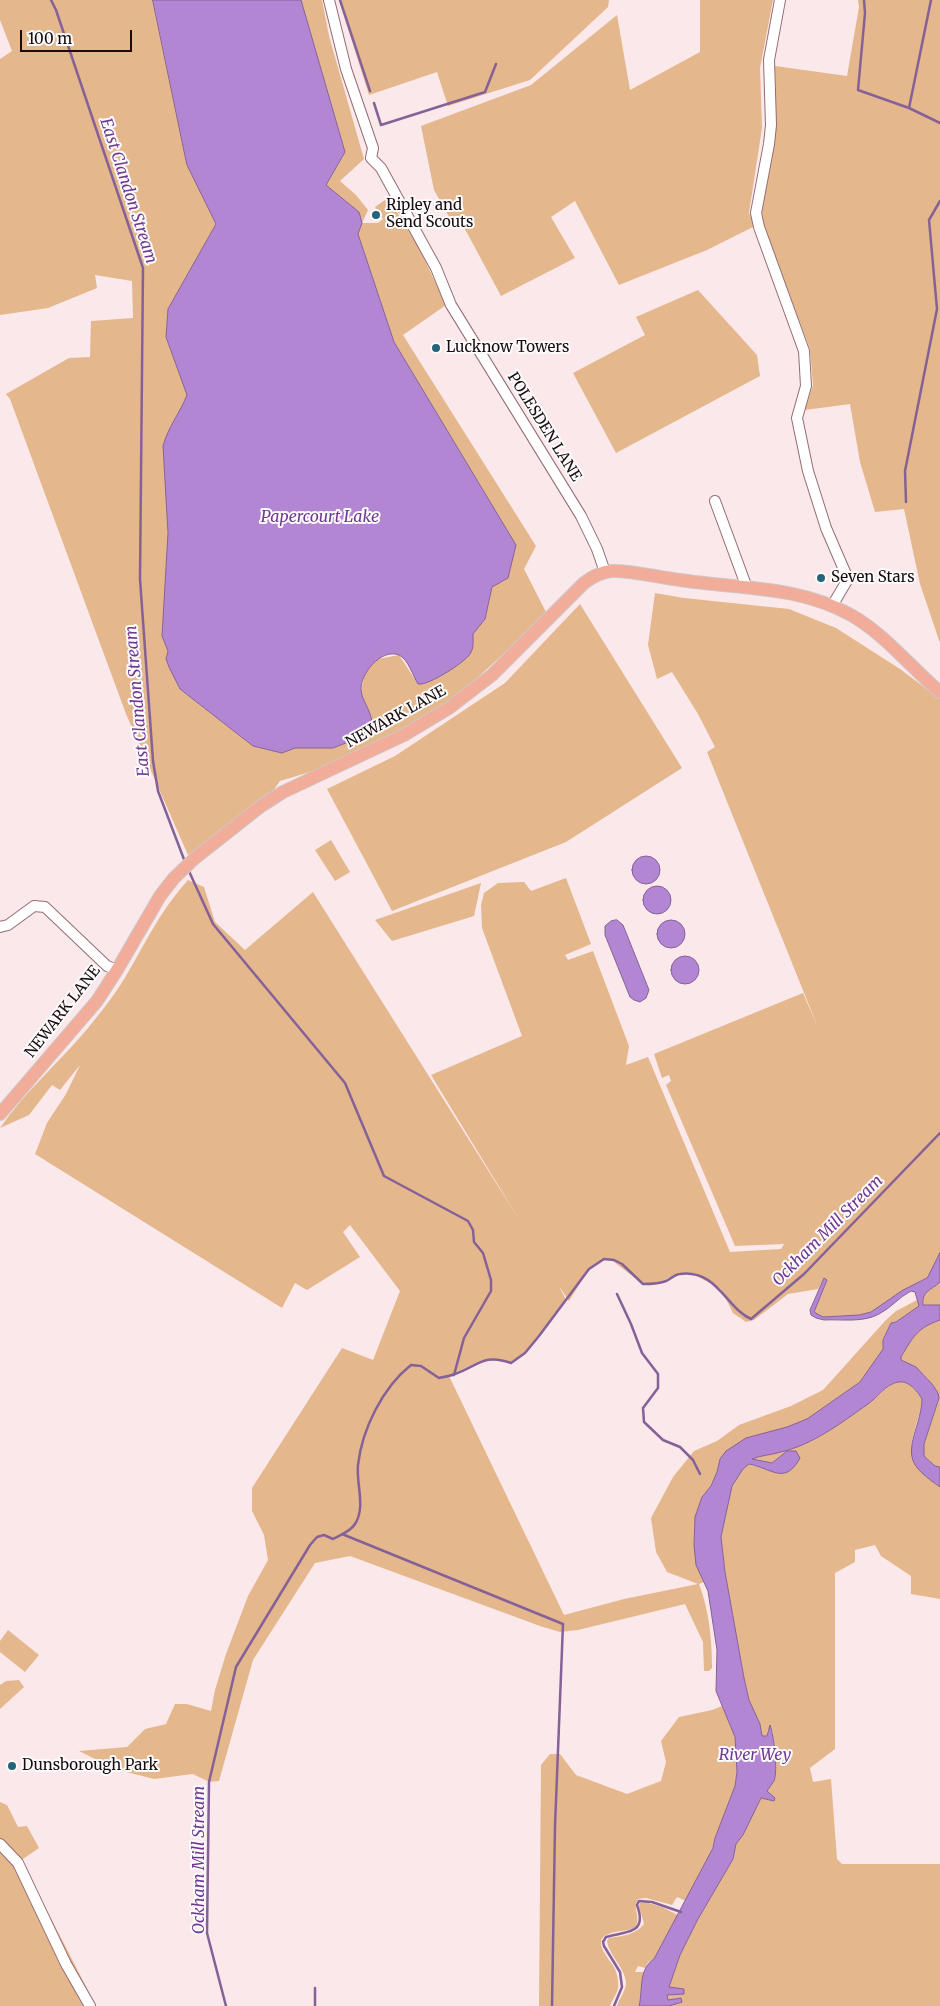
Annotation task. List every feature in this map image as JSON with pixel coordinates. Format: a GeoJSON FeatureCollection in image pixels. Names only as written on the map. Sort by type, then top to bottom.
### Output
{"type":"FeatureCollection","features":[{"type":"Feature","properties":{"kind":"main road","name":"NEWARK LANE"},"geometry":{"type":"LineString","coordinates":[[0,1114],[86,1015],[117,970],[166,887],[194,858],[261,806],[283,792],[389,743],[449,708],[492,675],[584,583],[595,575],[618,571],[794,593],[832,606],[869,627],[940,692]]}},
{"type":"Feature","properties":{"kind":"street","name":"POLESDEN LANE"},"geometry":{"type":"LineString","coordinates":[[329,0],[346,69],[373,148],[371,158],[382,168],[436,268],[451,305],[581,516],[597,549],[605,572]]}},
{"type":"Feature","properties":{"kind":"street"},"geometry":{"type":"LineString","coordinates":[[780,0],[769,60],[771,124],[769,144],[756,213],[759,227],[804,351],[806,386],[797,418],[808,471],[817,500],[826,528],[848,579],[832,606]]}},
{"type":"Feature","properties":{"kind":"street"},"geometry":{"type":"LineString","coordinates":[[715,501],[747,588]]}},
{"type":"Feature","properties":{"kind":"street"},"geometry":{"type":"LineString","coordinates":[[0,927],[8,925],[34,906],[45,907],[107,966],[117,970]]}},
{"type":"Feature","properties":{"kind":"street"},"geometry":{"type":"LineString","coordinates":[[0,1844],[18,1863],[66,1964],[90,2006]]}},
{"type":"Feature","properties":{"kind":"shaded area"},"geometry":{"type":"Polygon","coordinates":[[[0,0],[153,0],[187,165],[216,224],[168,309],[166,337],[187,395],[163,446],[168,533],[162,636],[168,651],[166,659],[180,689],[253,746],[282,753],[295,748],[333,748],[361,737],[372,723],[361,691],[365,673],[378,659],[399,655],[418,684],[473,646],[473,634],[485,619],[492,587],[516,545],[394,342],[358,234],[362,223],[378,223],[383,219],[375,207],[388,198],[418,246],[446,305],[403,335],[536,546],[524,569],[547,614],[452,701],[398,732],[313,771],[280,781],[270,795],[188,855],[126,714],[10,399],[6,394],[69,358],[90,357],[91,321],[133,318],[132,281],[95,275],[97,288],[48,308],[0,315],[0,59],[12,51],[0,20],[0,0]]]}},
{"type":"Feature","properties":{"kind":"shaded area"},"geometry":{"type":"Polygon","coordinates":[[[301,0],[322,0],[329,36],[364,159],[340,181],[356,195],[368,210],[362,223],[359,212],[326,185],[345,152],[301,0]]]}},
{"type":"Feature","properties":{"kind":"shaded area"},"geometry":{"type":"Polygon","coordinates":[[[339,0],[609,0],[608,7],[530,80],[448,106],[437,72],[369,95],[339,0]]]}},
{"type":"Feature","properties":{"kind":"shaded area"},"geometry":{"type":"Polygon","coordinates":[[[700,0],[773,0],[760,68],[762,128],[749,213],[755,226],[707,250],[619,285],[575,201],[551,217],[575,258],[501,296],[459,218],[452,222],[434,190],[421,126],[531,85],[617,15],[630,90],[700,52],[700,0]]]}},
{"type":"Feature","properties":{"kind":"shaded area"},"geometry":{"type":"Polygon","coordinates":[[[858,0],[940,0],[940,643],[920,584],[904,509],[875,512],[860,462],[850,404],[805,410],[813,385],[810,349],[764,227],[762,211],[776,129],[775,66],[847,76],[859,7],[858,0]]]}},
{"type":"Feature","properties":{"kind":"shaded area"},"geometry":{"type":"Polygon","coordinates":[[[698,290],[757,355],[760,376],[616,453],[573,373],[645,335],[636,317],[698,290]]]}},
{"type":"Feature","properties":{"kind":"shaded area"},"geometry":{"type":"Polygon","coordinates":[[[655,593],[684,598],[789,609],[836,628],[900,669],[940,699],[940,1253],[927,1278],[871,1312],[859,1315],[823,1317],[814,1312],[827,1280],[824,1278],[818,1289],[788,1294],[754,1320],[746,1322],[733,1313],[721,1289],[693,1274],[678,1274],[655,1284],[643,1284],[610,1259],[604,1259],[589,1269],[569,1301],[559,1286],[566,1300],[541,1334],[519,1357],[511,1363],[486,1360],[449,1376],[564,1615],[624,1599],[698,1584],[667,1572],[656,1552],[651,1518],[673,1477],[694,1451],[717,1441],[739,1425],[791,1406],[823,1390],[896,1311],[917,1300],[920,1306],[891,1324],[883,1339],[883,1349],[860,1382],[807,1419],[720,1459],[714,1479],[698,1508],[694,1540],[697,1561],[704,1582],[699,1584],[708,1615],[711,1636],[712,1668],[709,1671],[704,1671],[703,1642],[685,1604],[578,1630],[560,1632],[350,1556],[315,1563],[253,1660],[219,1781],[209,1782],[193,1774],[154,1779],[115,1769],[79,1751],[127,1747],[145,1729],[166,1724],[175,1704],[187,1704],[211,1711],[226,1654],[248,1596],[268,1560],[264,1535],[252,1511],[252,1488],[342,1348],[373,1360],[400,1291],[350,1225],[343,1232],[360,1257],[307,1290],[295,1283],[282,1308],[35,1154],[47,1123],[66,1094],[80,1065],[60,1090],[52,1085],[29,1115],[0,1128],[31,1089],[77,1041],[105,1007],[126,977],[163,912],[188,880],[204,887],[215,922],[245,950],[313,892],[520,1221],[431,1075],[522,1036],[482,928],[481,905],[484,893],[498,883],[524,882],[531,891],[566,878],[591,944],[565,955],[568,960],[593,951],[629,1046],[626,1065],[648,1057],[730,1252],[781,1249],[784,1244],[735,1246],[666,1085],[671,1081],[669,1075],[662,1078],[654,1054],[803,993],[819,1030],[707,752],[715,747],[698,714],[672,672],[657,679],[648,645],[655,593]]]}},
{"type":"Feature","properties":{"kind":"shaded area"},"geometry":{"type":"Polygon","coordinates":[[[580,604],[682,768],[566,842],[392,911],[327,789],[395,756],[505,683],[580,604]]]}},
{"type":"Feature","properties":{"kind":"shaded area"},"geometry":{"type":"Polygon","coordinates":[[[331,840],[350,872],[335,881],[315,850],[331,840]]]}},
{"type":"Feature","properties":{"kind":"shaded area"},"geometry":{"type":"Polygon","coordinates":[[[481,883],[474,916],[392,941],[375,920],[481,883]]]}},
{"type":"Feature","properties":{"kind":"shaded area"},"geometry":{"type":"Polygon","coordinates":[[[940,1282],[940,1305],[923,1305],[925,1294],[940,1282]]]}},
{"type":"Feature","properties":{"kind":"shaded area"},"geometry":{"type":"Polygon","coordinates":[[[940,1320],[940,1467],[935,1466],[924,1456],[924,1444],[939,1398],[932,1384],[916,1367],[901,1360],[901,1357],[916,1334],[926,1326],[940,1320]]]}},
{"type":"Feature","properties":{"kind":"shaded area"},"geometry":{"type":"Polygon","coordinates":[[[900,1381],[911,1385],[922,1399],[913,1436],[912,1454],[914,1461],[923,1474],[940,1487],[940,1599],[911,1594],[911,1576],[881,1556],[875,1545],[855,1550],[855,1562],[835,1573],[835,1749],[810,1768],[813,1782],[831,1779],[837,1859],[842,1864],[940,1864],[940,2006],[669,2006],[681,1998],[668,2000],[667,1994],[669,1994],[669,1987],[680,1955],[698,1919],[733,1859],[736,1844],[743,1835],[761,1798],[774,1801],[767,1791],[773,1781],[776,1769],[772,1730],[768,1729],[767,1736],[762,1736],[760,1724],[749,1700],[725,1572],[721,1537],[732,1486],[743,1469],[749,1464],[783,1474],[783,1454],[772,1463],[750,1459],[782,1452],[819,1437],[871,1402],[891,1384],[900,1381]]]}},
{"type":"Feature","properties":{"kind":"shaded area"},"geometry":{"type":"Polygon","coordinates":[[[8,1630],[39,1655],[25,1672],[0,1652],[0,1641],[8,1630]]]}},
{"type":"Feature","properties":{"kind":"shaded area"},"geometry":{"type":"Polygon","coordinates":[[[19,1680],[24,1687],[0,1709],[0,1685],[6,1681],[19,1680]]]}},
{"type":"Feature","properties":{"kind":"shaded area"},"geometry":{"type":"Polygon","coordinates":[[[722,1706],[735,1737],[737,1772],[735,1786],[713,1848],[686,1901],[677,1897],[672,1905],[646,1898],[638,1899],[636,1902],[638,1920],[636,1927],[610,1933],[602,1938],[602,1947],[615,1969],[618,1981],[617,1990],[610,2006],[539,2006],[541,1765],[550,1754],[560,1754],[576,1775],[627,1794],[661,1781],[666,1762],[661,1741],[679,1717],[722,1706]]]}},
{"type":"Feature","properties":{"kind":"shaded area"},"geometry":{"type":"Polygon","coordinates":[[[0,1802],[7,1805],[18,1827],[27,1826],[39,1848],[23,1859],[22,1862],[96,2006],[92,2006],[48,1920],[0,1841],[0,1802]]]}},
{"type":"Feature","properties":{"kind":"shaded area"},"geometry":{"type":"Polygon","coordinates":[[[0,1846],[17,1864],[36,1914],[43,1922],[88,2006],[0,2006],[0,1846]]]}},
{"type":"Feature","properties":{"kind":"shaded area"},"geometry":{"type":"Polygon","coordinates":[[[645,1902],[662,1907],[678,1915],[654,1959],[648,1962],[645,1968],[638,1966],[635,1972],[644,1972],[639,2006],[617,2006],[626,1984],[621,1967],[611,1952],[607,1941],[609,1938],[637,1931],[644,1924],[639,1906],[640,1903],[645,1902]]]}},
{"type":"Feature","properties":{"kind":"water","name":"Papercourt Lake"},"geometry":{"type":"Polygon","coordinates":[[[153,0],[301,0],[345,152],[326,185],[359,212],[362,223],[358,234],[394,342],[516,545],[508,578],[492,587],[485,619],[473,634],[470,654],[454,668],[423,684],[418,684],[408,664],[399,655],[385,655],[379,659],[368,670],[361,690],[372,723],[361,737],[333,748],[295,748],[282,753],[253,746],[180,689],[166,659],[168,651],[162,636],[168,533],[163,446],[187,395],[166,337],[168,309],[216,224],[187,165],[153,0]]]}},
{"type":"Feature","properties":{"kind":"water"},"geometry":{"type":"Polygon","coordinates":[[[646,856],[656,860],[660,870],[656,880],[646,884],[636,880],[632,870],[636,860],[646,856]]]}},
{"type":"Feature","properties":{"kind":"water"},"geometry":{"type":"Polygon","coordinates":[[[657,886],[667,890],[671,900],[667,910],[657,914],[647,910],[643,900],[647,890],[657,886]]]}},
{"type":"Feature","properties":{"kind":"water"},"geometry":{"type":"Polygon","coordinates":[[[617,920],[623,925],[649,990],[646,998],[640,1002],[630,997],[605,935],[605,926],[611,921],[617,920]]]}},
{"type":"Feature","properties":{"kind":"water"},"geometry":{"type":"Polygon","coordinates":[[[671,920],[681,924],[685,934],[681,944],[671,948],[661,944],[657,934],[661,924],[671,920]]]}},
{"type":"Feature","properties":{"kind":"water"},"geometry":{"type":"Polygon","coordinates":[[[685,956],[695,960],[699,970],[695,980],[685,984],[675,980],[671,970],[675,960],[685,956]]]}},
{"type":"Feature","properties":{"kind":"water","name":"River Wey"},"geometry":{"type":"Polygon","coordinates":[[[940,1253],[940,1282],[925,1294],[923,1305],[940,1305],[940,1320],[926,1326],[916,1334],[901,1360],[916,1367],[938,1393],[939,1398],[924,1444],[924,1456],[935,1466],[940,1467],[940,1487],[916,1467],[913,1460],[912,1445],[922,1399],[912,1387],[902,1382],[890,1385],[868,1404],[805,1444],[752,1459],[772,1463],[787,1451],[796,1451],[800,1458],[789,1471],[777,1473],[749,1464],[743,1469],[732,1486],[721,1537],[725,1572],[744,1678],[749,1700],[760,1724],[762,1736],[767,1736],[770,1725],[776,1770],[774,1781],[767,1791],[775,1798],[774,1801],[761,1798],[743,1835],[736,1844],[733,1859],[698,1919],[680,1955],[669,1987],[684,1989],[684,1994],[667,1995],[668,2000],[681,1998],[682,2002],[669,2006],[639,2006],[645,1968],[654,1959],[713,1848],[735,1786],[737,1772],[735,1737],[716,1691],[717,1650],[708,1591],[696,1565],[694,1545],[695,1517],[702,1497],[711,1486],[720,1459],[726,1451],[746,1438],[787,1427],[807,1419],[860,1382],[883,1349],[883,1340],[891,1323],[896,1322],[919,1306],[915,1292],[911,1291],[883,1312],[866,1319],[824,1320],[816,1318],[811,1315],[810,1310],[824,1278],[827,1280],[814,1312],[823,1317],[859,1315],[871,1312],[903,1290],[927,1278],[940,1253]]]}},
{"type":"Feature","properties":{"kind":"waterway","name":"East Clandon Stream"},"geometry":{"type":"LineString","coordinates":[[51,0],[143,268],[140,579],[153,761],[158,791],[185,862]]}},
{"type":"Feature","properties":{"kind":"waterway"},"geometry":{"type":"LineString","coordinates":[[340,0],[370,91]]}},
{"type":"Feature","properties":{"kind":"waterway"},"geometry":{"type":"LineString","coordinates":[[864,0],[865,13],[858,90],[909,108],[940,123]]}},
{"type":"Feature","properties":{"kind":"waterway"},"geometry":{"type":"LineString","coordinates":[[909,108],[931,0]]}},
{"type":"Feature","properties":{"kind":"waterway"},"geometry":{"type":"LineString","coordinates":[[374,103],[381,125],[485,92],[496,64]]}},
{"type":"Feature","properties":{"kind":"waterway"},"geometry":{"type":"LineString","coordinates":[[906,502],[905,471],[937,309],[929,220],[940,201]]}},
{"type":"Feature","properties":{"kind":"waterway","name":"East Clandon Stream"},"geometry":{"type":"LineString","coordinates":[[188,869],[213,924],[345,1083],[384,1176],[468,1221],[473,1230],[474,1242],[483,1253],[491,1280],[491,1291],[464,1338],[454,1375]]}},
{"type":"Feature","properties":{"kind":"waterway","name":"Ockham Mill Stream"},"geometry":{"type":"LineString","coordinates":[[226,2006],[207,1933],[209,1782],[236,1667],[310,1545],[317,1537],[324,1535],[333,1539],[348,1531],[355,1524],[360,1510],[358,1472],[360,1451],[369,1423],[391,1385],[411,1365],[421,1366],[439,1378],[455,1374],[487,1360],[494,1359],[511,1363],[525,1353],[589,1269],[604,1259],[614,1260],[622,1264],[643,1284],[661,1283],[680,1274],[693,1274],[703,1277],[720,1290],[742,1314],[751,1319],[804,1274],[940,1133]]}},
{"type":"Feature","properties":{"kind":"waterway"},"geometry":{"type":"LineString","coordinates":[[617,1294],[642,1353],[658,1374],[658,1388],[643,1408],[644,1422],[663,1440],[680,1447],[693,1460],[700,1474]]}},
{"type":"Feature","properties":{"kind":"waterway"},"geometry":{"type":"LineString","coordinates":[[342,1534],[563,1624],[555,1826],[552,2006]]}},
{"type":"Feature","properties":{"kind":"waterway"},"geometry":{"type":"LineString","coordinates":[[614,2006],[622,1987],[620,1972],[604,1946],[603,1942],[606,1937],[627,1932],[637,1927],[640,1922],[637,1905],[639,1901],[652,1902],[681,1912]]}},
{"type":"Feature","properties":{"kind":"waterway"},"geometry":{"type":"LineString","coordinates":[[315,1988],[315,2006]]}},
{"type":"Feature","properties":{"kind":"place","name":"Ripley and Send Scouts"},"geometry":{"type":"Point","coordinates":[376,215]}},
{"type":"Feature","properties":{"kind":"place","name":"Lucknow Towers"},"geometry":{"type":"Point","coordinates":[436,348]}},
{"type":"Feature","properties":{"kind":"place","name":"Seven Stars"},"geometry":{"type":"Point","coordinates":[821,578]}},
{"type":"Feature","properties":{"kind":"place","name":"Dunsborough Park"},"geometry":{"type":"Point","coordinates":[12,1766]}}]}
